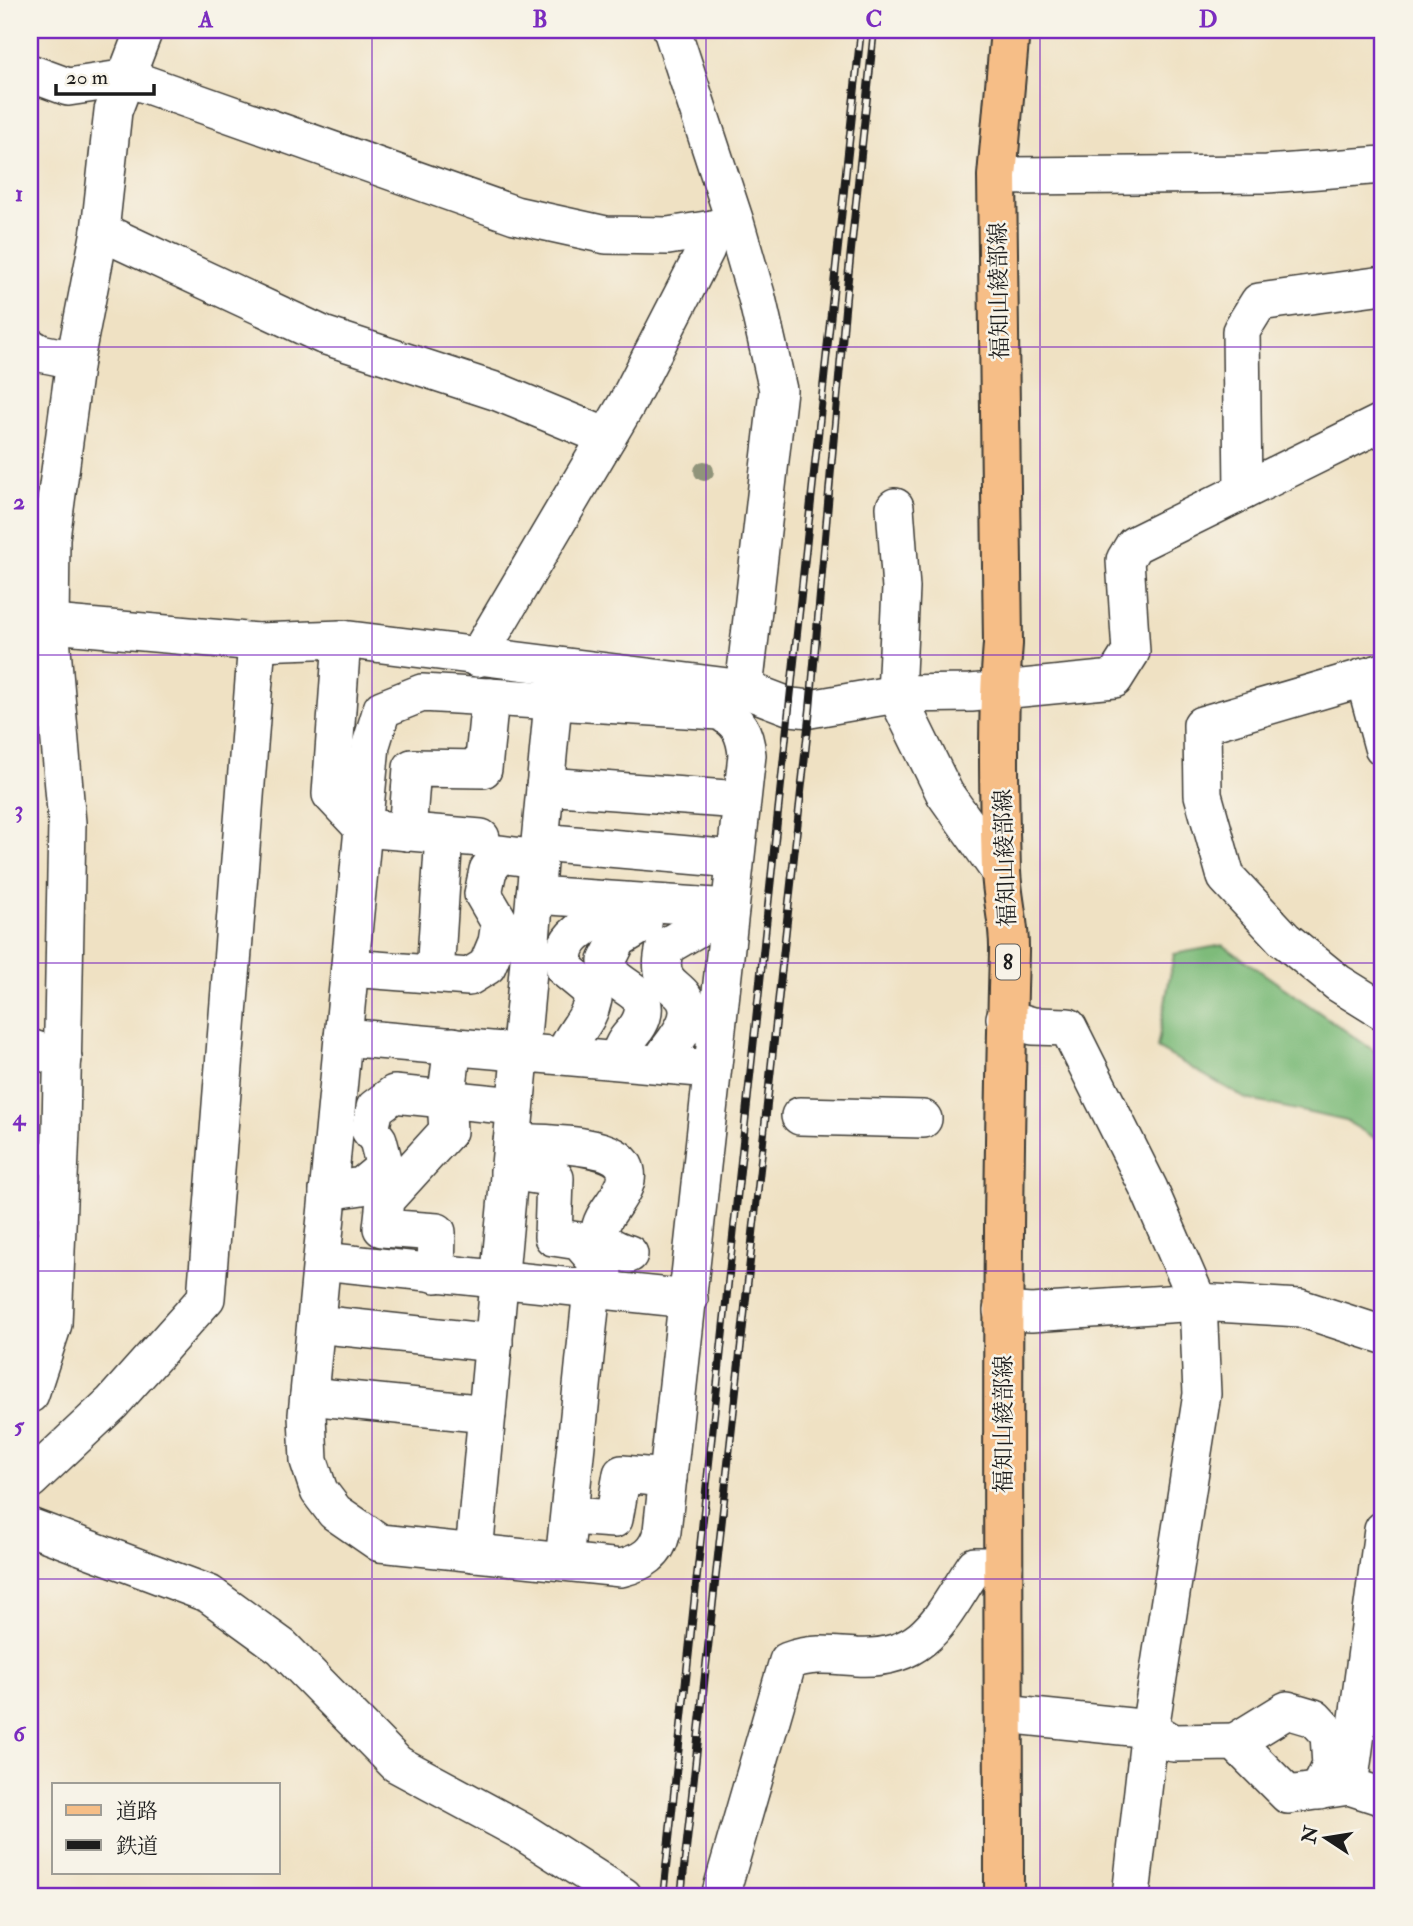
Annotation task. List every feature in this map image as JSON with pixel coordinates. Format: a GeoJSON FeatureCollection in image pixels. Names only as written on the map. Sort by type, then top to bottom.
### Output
{"type":"FeatureCollection","features":[{"type":"Feature","properties":{"kind":"main road","name":"福知山綾部線"},"geometry":{"type":"LineString","coordinates":[[1004,1896],[1002,1311],[1005,1018],[1009,948],[1001,873],[999,691],[1003,644],[997,176],[1010,30]]}},
{"type":"Feature","properties":{"kind":"street"},"geometry":{"type":"LineString","coordinates":[[30,1394],[53,1324],[46,1053],[67,822],[40,624],[75,360],[100,231],[113,111],[128,78],[144,30]]}},
{"type":"Feature","properties":{"kind":"street"},"geometry":{"type":"LineString","coordinates":[[672,30],[724,225],[757,298],[778,390],[744,689]]}},
{"type":"Feature","properties":{"kind":"street"},"geometry":{"type":"LineString","coordinates":[[30,73],[68,87],[128,78],[515,215],[606,235],[668,236],[724,225]]}},
{"type":"Feature","properties":{"kind":"street"},"geometry":{"type":"LineString","coordinates":[[997,176],[1267,174],[1383,165]]}},
{"type":"Feature","properties":{"kind":"street"},"geometry":{"type":"LineString","coordinates":[[477,658],[607,437],[694,273],[724,225]]}},
{"type":"Feature","properties":{"kind":"street"},"geometry":{"type":"LineString","coordinates":[[100,231],[323,335],[498,392],[607,437]]}},
{"type":"Feature","properties":{"kind":"street"},"geometry":{"type":"LineString","coordinates":[[1243,491],[1241,331],[1259,302],[1383,285]]}},
{"type":"Feature","properties":{"kind":"street"},"geometry":{"type":"LineString","coordinates":[[30,347],[40,353],[75,360]]}},
{"type":"Feature","properties":{"kind":"street"},"geometry":{"type":"LineString","coordinates":[[40,624],[257,642],[342,639],[477,658],[744,689],[791,707],[810,709],[897,694],[999,691],[1114,679],[1131,652],[1125,560],[1134,545],[1383,422]]}},
{"type":"Feature","properties":{"kind":"street"},"geometry":{"type":"LineString","coordinates":[[895,507],[901,588],[897,694],[945,794],[1001,873]]}},
{"type":"Feature","properties":{"kind":"street"},"geometry":{"type":"LineString","coordinates":[[342,639],[331,794],[363,828],[481,838]]}},
{"type":"Feature","properties":{"kind":"street"},"geometry":{"type":"LineString","coordinates":[[30,1480],[112,1404],[206,1298],[257,642]]}},
{"type":"Feature","properties":{"kind":"street"},"geometry":{"type":"LineString","coordinates":[[1383,747],[1373,675],[1202,725],[1203,795],[1226,877],[1284,939],[1338,983],[1383,1011]]}},
{"type":"Feature","properties":{"kind":"street"},"geometry":{"type":"LineString","coordinates":[[619,1060],[622,1043],[642,1017],[643,1002],[637,993],[612,976],[607,961],[618,939],[685,905],[734,859],[747,755],[745,735],[732,717],[719,711],[422,692],[382,709],[371,745],[309,1396],[309,1461],[319,1491],[335,1512],[380,1543],[621,1567],[642,1562],[659,1545],[689,1299],[711,1069],[685,905]]}},
{"type":"Feature","properties":{"kind":"street"},"geometry":{"type":"LineString","coordinates":[[407,832],[412,768],[483,769],[490,697]]}},
{"type":"Feature","properties":{"kind":"street"},"geometry":{"type":"LineString","coordinates":[[474,1553],[553,702]]}},
{"type":"Feature","properties":{"kind":"street"},"geometry":{"type":"LineString","coordinates":[[545,786],[741,800]]}},
{"type":"Feature","properties":{"kind":"street"},"geometry":{"type":"LineString","coordinates":[[435,974],[444,835]]}},
{"type":"Feature","properties":{"kind":"street"},"geometry":{"type":"LineString","coordinates":[[350,968],[469,977],[487,966],[497,942],[500,923],[483,894],[488,870],[500,854],[539,850],[734,859]]}},
{"type":"Feature","properties":{"kind":"street"},"geometry":{"type":"LineString","coordinates":[[660,1063],[684,1026],[688,1010],[682,995],[669,985],[662,973],[663,957],[666,947],[696,929],[670,866]]}},
{"type":"Feature","properties":{"kind":"street"},"geometry":{"type":"LineString","coordinates":[[535,895],[606,888],[685,905]]}},
{"type":"Feature","properties":{"kind":"street"},"geometry":{"type":"LineString","coordinates":[[565,1055],[570,1037],[586,1022],[593,999],[588,988],[565,969],[565,945],[570,936],[598,918],[606,888]]}},
{"type":"Feature","properties":{"kind":"street"},"geometry":{"type":"LineString","coordinates":[[1005,1018],[1033,1026],[1068,1027],[1149,1189],[1198,1302],[1202,1394],[1150,1729],[1131,1896]]}},
{"type":"Feature","properties":{"kind":"street"},"geometry":{"type":"LineString","coordinates":[[343,1037],[711,1069]]}},
{"type":"Feature","properties":{"kind":"street"},"geometry":{"type":"LineString","coordinates":[[436,1274],[437,1232],[382,1228],[385,1200],[448,1131],[446,1100],[453,1046]]}},
{"type":"Feature","properties":{"kind":"street"},"geometry":{"type":"LineString","coordinates":[[328,1191],[362,1186],[385,1167],[378,1140],[370,1130],[375,1108],[394,1094],[446,1100],[512,1140],[555,1178],[553,1237],[579,1241],[603,1269],[597,1289],[564,1562]]}},
{"type":"Feature","properties":{"kind":"street"},"geometry":{"type":"LineString","coordinates":[[800,1116],[923,1119]]}},
{"type":"Feature","properties":{"kind":"street"},"geometry":{"type":"LineString","coordinates":[[512,1140],[609,1152],[623,1163],[628,1175],[625,1188],[603,1215],[601,1230],[605,1242],[614,1249],[629,1254]]}},
{"type":"Feature","properties":{"kind":"street"},"geometry":{"type":"LineString","coordinates":[[322,1261],[689,1299]]}},
{"type":"Feature","properties":{"kind":"street"},"geometry":{"type":"LineString","coordinates":[[1002,1311],[1031,1313],[1198,1302],[1300,1308],[1383,1335]]}},
{"type":"Feature","properties":{"kind":"street"},"geometry":{"type":"LineString","coordinates":[[316,1324],[494,1343]]}},
{"type":"Feature","properties":{"kind":"street"},"geometry":{"type":"LineString","coordinates":[[309,1396],[487,1414]]}},
{"type":"Feature","properties":{"kind":"street"},"geometry":{"type":"LineString","coordinates":[[571,1516],[614,1519],[622,1474],[668,1478]]}},
{"type":"Feature","properties":{"kind":"street"},"geometry":{"type":"LineString","coordinates":[[30,1527],[209,1594],[282,1647],[397,1764],[523,1832],[623,1896]]}},
{"type":"Feature","properties":{"kind":"street"},"geometry":{"type":"LineString","coordinates":[[1334,1788],[1383,1530]]}},
{"type":"Feature","properties":{"kind":"street"},"geometry":{"type":"LineString","coordinates":[[720,1896],[788,1661],[807,1654],[878,1658],[901,1653],[925,1639],[975,1566],[1004,1566]]}},
{"type":"Feature","properties":{"kind":"street"},"geometry":{"type":"LineString","coordinates":[[1004,1714],[1150,1729],[1173,1743],[1235,1742],[1287,1710],[1314,1718],[1329,1734],[1334,1788]]}},
{"type":"Feature","properties":{"kind":"street"},"geometry":{"type":"LineString","coordinates":[[1235,1742],[1287,1796],[1334,1788],[1383,1797]]}},
{"type":"Feature","properties":{"kind":"green space"},"geometry":{"type":"Polygon","coordinates":[[[1223,945],[1383,1057],[1383,1143],[1346,1121],[1246,1099],[1157,1048],[1174,954],[1223,945]]]}},
{"type":"Feature","properties":{"kind":"railway"},"geometry":{"type":"LineString","coordinates":[[663,1896],[861,30]]}},
{"type":"Feature","properties":{"kind":"railway"},"geometry":{"type":"LineString","coordinates":[[681,1896],[810,709],[846,298],[874,30]]}}]}
